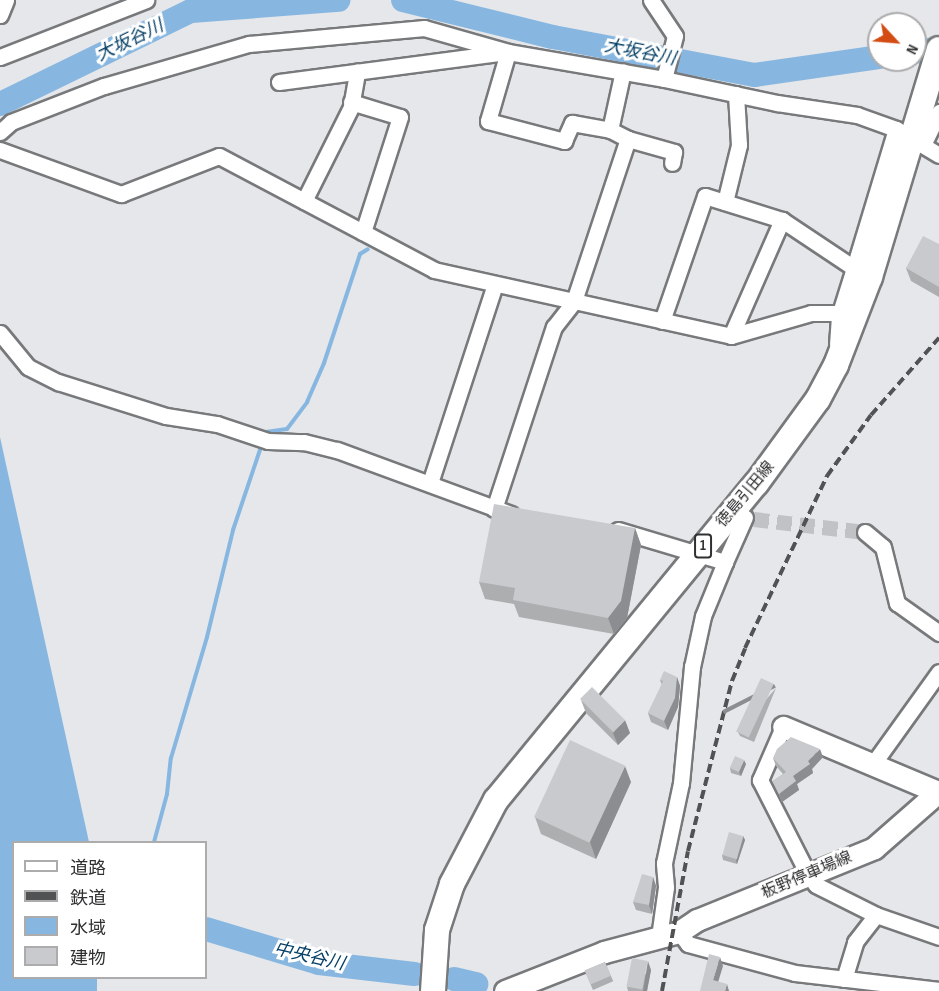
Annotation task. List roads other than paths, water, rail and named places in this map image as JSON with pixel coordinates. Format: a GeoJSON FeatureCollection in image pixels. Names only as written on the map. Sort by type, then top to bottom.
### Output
{"type":"FeatureCollection","features":[{"type":"Feature","properties":{"kind":"main road","name":"徳島引田線"},"geometry":{"type":"LineString","coordinates":[[433,991],[437,930],[452,884],[496,800],[696,554],[756,484],[818,399],[836,365],[870,277],[910,137],[939,49]]}},
{"type":"Feature","properties":{"kind":"main road","name":"板野停車場線"},"geometry":{"type":"LineString","coordinates":[[505,991],[604,952],[669,935],[696,920],[874,848],[938,792],[783,727]]}},
{"type":"Feature","properties":{"kind":"street"},"geometry":{"type":"LineString","coordinates":[[0,15],[6,0]]}},
{"type":"Feature","properties":{"kind":"street"},"geometry":{"type":"LineString","coordinates":[[0,57],[146,0]]}},
{"type":"Feature","properties":{"kind":"street"},"geometry":{"type":"LineString","coordinates":[[651,0],[675,36],[665,77]]}},
{"type":"Feature","properties":{"kind":"street"},"geometry":{"type":"LineString","coordinates":[[0,132],[11,122],[104,86],[249,44],[424,28],[508,52],[665,77],[736,94],[857,115],[910,137],[939,155]]}},
{"type":"Feature","properties":{"kind":"street"},"geometry":{"type":"LineString","coordinates":[[279,82],[508,52]]}},
{"type":"Feature","properties":{"kind":"street"},"geometry":{"type":"LineString","coordinates":[[508,52],[488,121],[564,141],[572,123],[610,130],[674,152],[672,163]]}},
{"type":"Feature","properties":{"kind":"street"},"geometry":{"type":"LineString","coordinates":[[610,130],[623,71]]}},
{"type":"Feature","properties":{"kind":"street"},"geometry":{"type":"LineString","coordinates":[[304,201],[351,102],[357,72]]}},
{"type":"Feature","properties":{"kind":"street"},"geometry":{"type":"LineString","coordinates":[[725,202],[739,145],[736,94]]}},
{"type":"Feature","properties":{"kind":"street"},"geometry":{"type":"LineString","coordinates":[[351,102],[400,117],[363,232]]}},
{"type":"Feature","properties":{"kind":"street"},"geometry":{"type":"LineString","coordinates":[[836,365],[839,316],[854,268],[910,137],[939,112]]}},
{"type":"Feature","properties":{"kind":"street"},"geometry":{"type":"LineString","coordinates":[[494,509],[554,327],[574,301],[628,138]]}},
{"type":"Feature","properties":{"kind":"street"},"geometry":{"type":"LineString","coordinates":[[0,150],[122,194],[219,156],[434,270],[731,336],[811,313],[839,316]]}},
{"type":"Feature","properties":{"kind":"street"},"geometry":{"type":"LineString","coordinates":[[662,321],[705,196],[782,220],[854,268]]}},
{"type":"Feature","properties":{"kind":"street"},"geometry":{"type":"LineString","coordinates":[[731,336],[782,220]]}},
{"type":"Feature","properties":{"kind":"street"},"geometry":{"type":"LineString","coordinates":[[430,483],[495,284]]}},
{"type":"Feature","properties":{"kind":"street"},"geometry":{"type":"LineString","coordinates":[[0,333],[28,367],[58,382],[166,416],[217,423],[264,440],[304,442],[337,450],[430,483],[494,509],[527,516]]}},
{"type":"Feature","properties":{"kind":"street"},"geometry":{"type":"LineString","coordinates":[[756,484],[749,518],[725,562],[703,616],[692,667],[681,783],[664,863],[669,935],[701,948],[838,983],[939,990]]}},
{"type":"Feature","properties":{"kind":"street"},"geometry":{"type":"LineString","coordinates":[[602,527],[634,532],[725,562]]}},
{"type":"Feature","properties":{"kind":"street"},"geometry":{"type":"LineString","coordinates":[[865,532],[883,547],[897,603],[939,633]]}},
{"type":"Feature","properties":{"kind":"street"},"geometry":{"type":"LineString","coordinates":[[873,764],[939,672]]}},
{"type":"Feature","properties":{"kind":"street"},"geometry":{"type":"LineString","coordinates":[[783,727],[760,780],[809,876],[816,885],[876,915],[939,937]]}},
{"type":"Feature","properties":{"kind":"street"},"geometry":{"type":"LineString","coordinates":[[838,983],[855,942],[876,915]]}},
{"type":"Feature","properties":{"kind":"water"},"geometry":{"type":"Polygon","coordinates":[[[0,437],[89,841],[12,841],[12,979],[97,979],[97,991],[0,991],[0,437]]]}},
{"type":"Feature","properties":{"kind":"waterway","name":"大坂谷川"},"geometry":{"type":"LineString","coordinates":[[0,104],[191,11],[339,0]]}},
{"type":"Feature","properties":{"kind":"waterway","name":"大坂谷川"},"geometry":{"type":"LineString","coordinates":[[403,0],[553,37],[754,75],[867,59]]}},
{"type":"Feature","properties":{"kind":"waterway","name":"大坂谷川"},"geometry":{"type":"LineString","coordinates":[[927,50],[939,48]]}},
{"type":"Feature","properties":{"kind":"waterway"},"geometry":{"type":"LineString","coordinates":[[264,437],[266,432],[287,429],[307,402],[324,363],[360,254],[368,249]]}},
{"type":"Feature","properties":{"kind":"waterway"},"geometry":{"type":"LineString","coordinates":[[154,841],[167,794],[171,758],[207,637],[233,530],[262,444]]}},
{"type":"Feature","properties":{"kind":"waterway","name":"中央谷川"},"geometry":{"type":"LineString","coordinates":[[207,929],[319,963],[414,974]]}},
{"type":"Feature","properties":{"kind":"waterway","name":"中央谷川"},"geometry":{"type":"LineString","coordinates":[[454,979],[476,984]]}},
{"type":"Feature","properties":{"kind":"tunnel"},"geometry":{"type":"LineString","coordinates":[[754,519],[865,532]]}},
{"type":"Feature","properties":{"kind":"railway"},"geometry":{"type":"LineString","coordinates":[[662,991],[688,851],[732,681],[745,648],[827,476],[871,415],[939,338]]}}]}
